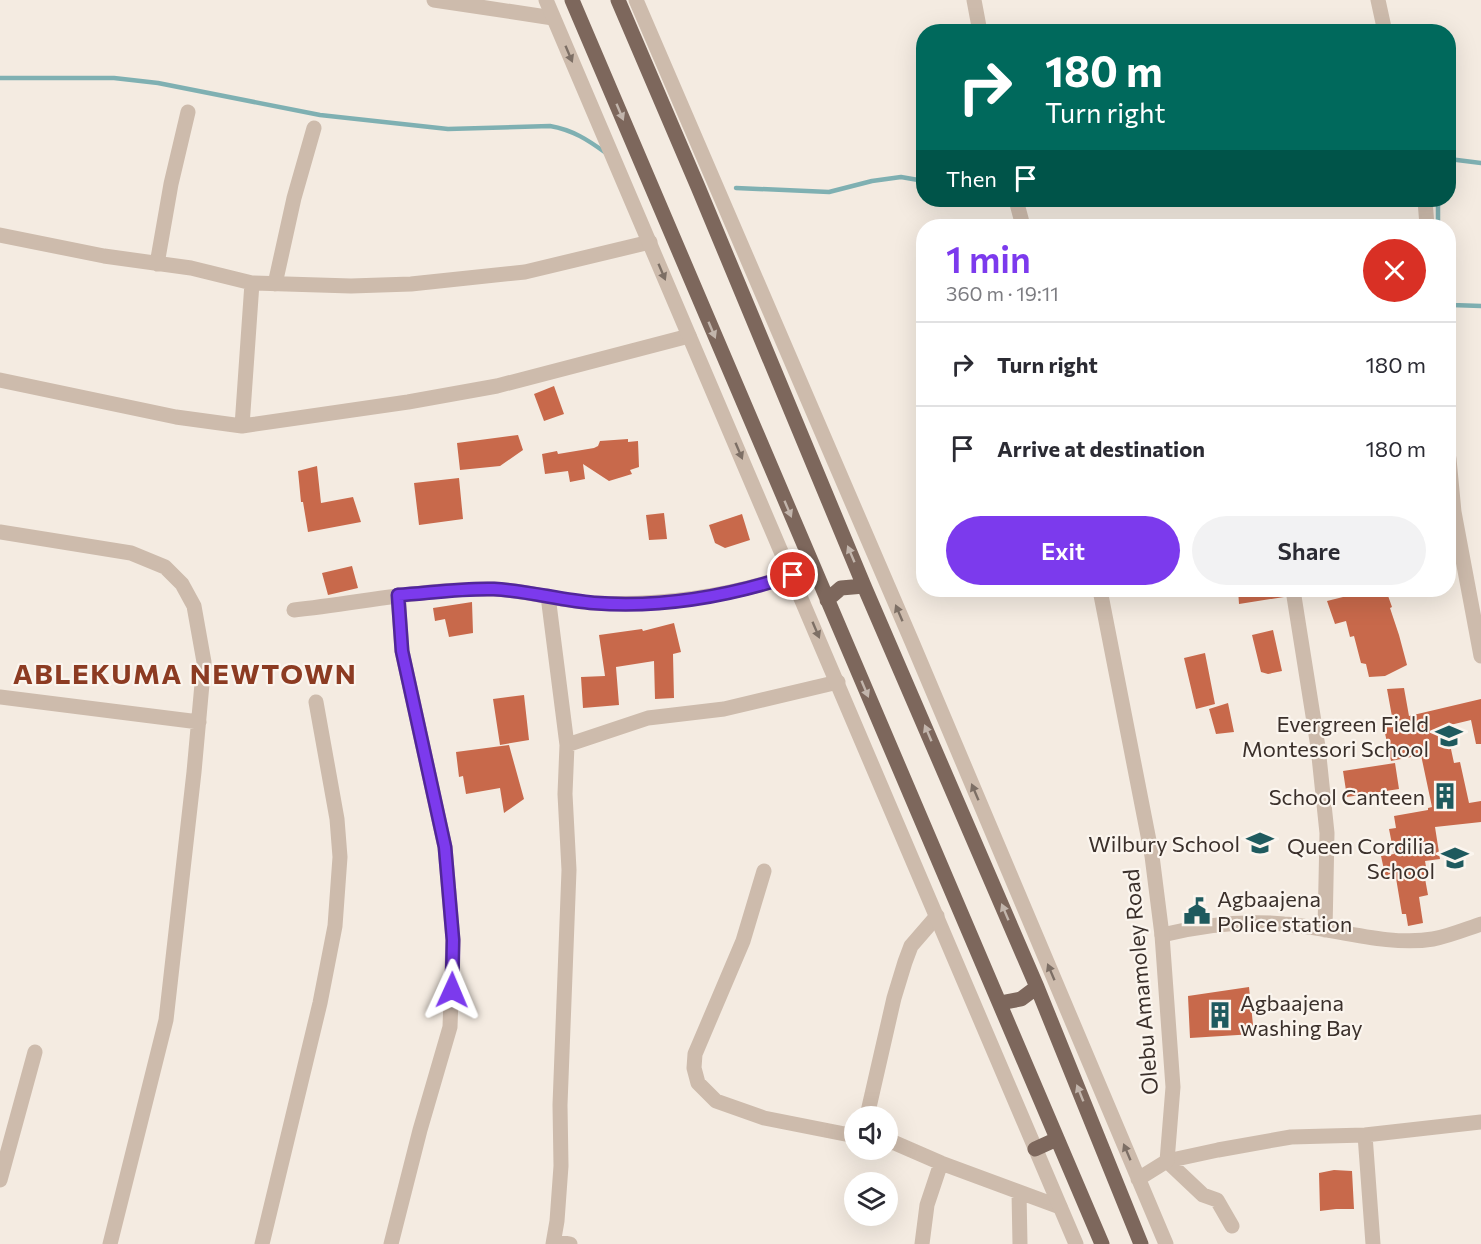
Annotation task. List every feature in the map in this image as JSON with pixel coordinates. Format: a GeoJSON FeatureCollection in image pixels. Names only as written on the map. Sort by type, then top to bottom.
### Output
{"type":"FeatureCollection","features":[{"type":"Feature","properties":{"kind":"main road"},"geometry":{"type":"LineString","coordinates":[[572,0],[1102,1244]]}},
{"type":"Feature","properties":{"kind":"main road"},"geometry":{"type":"LineString","coordinates":[[618,0],[864,586],[1038,987],[1141,1244]]}},
{"type":"Feature","properties":{"kind":"main road"},"geometry":{"type":"LineString","coordinates":[[827,600],[841,588],[864,586]]}},
{"type":"Feature","properties":{"kind":"main road"},"geometry":{"type":"LineString","coordinates":[[1000,1003],[1021,999],[1038,987]]}},
{"type":"Feature","properties":{"kind":"main road"},"geometry":{"type":"LineString","coordinates":[[1035,1149],[1058,1139]]}},
{"type":"Feature","properties":{"kind":"street"},"geometry":{"type":"LineString","coordinates":[[434,0],[553,18]]}},
{"type":"Feature","properties":{"kind":"street"},"geometry":{"type":"LineString","coordinates":[[546,0],[793,575],[1076,1244]]}},
{"type":"Feature","properties":{"kind":"street"},"geometry":{"type":"LineString","coordinates":[[636,0],[912,642],[1166,1244]]}},
{"type":"Feature","properties":{"kind":"street"},"geometry":{"type":"LineString","coordinates":[[974,0],[978,24]]}},
{"type":"Feature","properties":{"kind":"street"},"geometry":{"type":"LineString","coordinates":[[1378,0],[1383,24]]}},
{"type":"Feature","properties":{"kind":"street"},"geometry":{"type":"LineString","coordinates":[[157,264],[171,184],[188,112]]}},
{"type":"Feature","properties":{"kind":"street"},"geometry":{"type":"LineString","coordinates":[[275,284],[294,198],[314,128]]}},
{"type":"Feature","properties":{"kind":"street"},"geometry":{"type":"LineString","coordinates":[[0,235],[94,254],[191,268],[252,283],[351,286],[411,284],[525,272],[650,242]]}},
{"type":"Feature","properties":{"kind":"street"},"geometry":{"type":"LineString","coordinates":[[242,426],[252,283]]}},
{"type":"Feature","properties":{"kind":"street"},"geometry":{"type":"LineString","coordinates":[[0,380],[176,417],[242,426],[408,402],[497,386],[689,336]]}},
{"type":"Feature","properties":{"kind":"street"},"geometry":{"type":"LineString","coordinates":[[0,532],[131,553],[165,567],[182,584],[194,606],[204,662],[186,852],[166,1020],[110,1244]]}},
{"type":"Feature","properties":{"kind":"street"},"geometry":{"type":"LineString","coordinates":[[1456,543],[1481,656]]}},
{"type":"Feature","properties":{"kind":"street"},"geometry":{"type":"LineString","coordinates":[[294,610],[398,595],[490,589],[519,591],[594,603],[687,600],[760,586],[793,575]]}},
{"type":"Feature","properties":{"kind":"street"},"geometry":{"type":"LineString","coordinates":[[391,1244],[420,1130],[450,1027],[453,940],[445,847],[402,651],[398,595]]}},
{"type":"Feature","properties":{"kind":"street"},"geometry":{"type":"LineString","coordinates":[[548,597],[567,745],[565,794],[569,870],[560,1105],[561,1166],[553,1242],[570,1244]]}},
{"type":"Feature","properties":{"kind":"street","name":"Olebu Amamoley Road"},"geometry":{"type":"LineString","coordinates":[[1102,597],[1152,856],[1162,935],[1173,1087],[1167,1161]]}},
{"type":"Feature","properties":{"kind":"street"},"geometry":{"type":"LineString","coordinates":[[1294,597],[1313,715],[1327,833],[1325,930]]}},
{"type":"Feature","properties":{"kind":"street"},"geometry":{"type":"LineString","coordinates":[[567,745],[648,718],[724,709],[838,682]]}},
{"type":"Feature","properties":{"kind":"street"},"geometry":{"type":"LineString","coordinates":[[0,697],[199,722]]}},
{"type":"Feature","properties":{"kind":"street"},"geometry":{"type":"LineString","coordinates":[[262,1244],[320,1003],[336,916],[340,857],[337,819],[316,702]]}},
{"type":"Feature","properties":{"kind":"street"},"geometry":{"type":"LineString","coordinates":[[764,871],[743,941],[695,1053],[694,1068],[698,1083],[716,1101],[764,1118],[844,1134]]}},
{"type":"Feature","properties":{"kind":"street"},"geometry":{"type":"LineString","coordinates":[[869,1106],[894,998],[905,962],[911,946],[937,916]]}},
{"type":"Feature","properties":{"kind":"street"},"geometry":{"type":"LineString","coordinates":[[1162,935],[1198,926],[1248,922],[1286,924],[1375,938],[1433,939],[1481,924]]}},
{"type":"Feature","properties":{"kind":"street"},"geometry":{"type":"LineString","coordinates":[[0,1180],[35,1052]]}},
{"type":"Feature","properties":{"kind":"street"},"geometry":{"type":"LineString","coordinates":[[1138,1179],[1167,1161],[1291,1137],[1365,1135],[1481,1122]]}},
{"type":"Feature","properties":{"kind":"street"},"geometry":{"type":"LineString","coordinates":[[1365,1135],[1373,1244]]}},
{"type":"Feature","properties":{"kind":"street"},"geometry":{"type":"LineString","coordinates":[[898,1144],[940,1164],[1060,1207]]}},
{"type":"Feature","properties":{"kind":"street"},"geometry":{"type":"LineString","coordinates":[[1167,1161],[1203,1195],[1217,1200],[1232,1226]]}},
{"type":"Feature","properties":{"kind":"street"},"geometry":{"type":"LineString","coordinates":[[921,1244],[927,1205],[940,1164]]}},
{"type":"Feature","properties":{"kind":"street"},"geometry":{"type":"LineString","coordinates":[[1019,1192],[1020,1244]]}},
{"type":"Feature","properties":{"kind":"building"},"geometry":{"type":"Polygon","coordinates":[[[554,386],[564,414],[544,421],[534,394],[554,386]]]}},
{"type":"Feature","properties":{"kind":"building"},"geometry":{"type":"Polygon","coordinates":[[[518,435],[523,450],[500,466],[460,470],[457,443],[518,435]]]}},
{"type":"Feature","properties":{"kind":"building"},"geometry":{"type":"Polygon","coordinates":[[[628,439],[628,442],[638,441],[639,467],[630,470],[632,474],[609,481],[583,464],[585,479],[570,482],[568,471],[545,474],[542,454],[557,451],[558,454],[594,448],[600,441],[628,439]]]}},
{"type":"Feature","properties":{"kind":"building"},"geometry":{"type":"Polygon","coordinates":[[[317,466],[321,503],[353,497],[361,522],[308,532],[303,502],[301,502],[298,471],[317,466]]]}},
{"type":"Feature","properties":{"kind":"building"},"geometry":{"type":"Polygon","coordinates":[[[459,478],[463,519],[419,525],[414,483],[459,478]]]}},
{"type":"Feature","properties":{"kind":"building"},"geometry":{"type":"Polygon","coordinates":[[[664,513],[667,539],[649,540],[646,515],[664,513]]]}},
{"type":"Feature","properties":{"kind":"building"},"geometry":{"type":"Polygon","coordinates":[[[742,514],[750,540],[725,548],[715,543],[709,525],[742,514]]]}},
{"type":"Feature","properties":{"kind":"building"},"geometry":{"type":"Polygon","coordinates":[[[352,566],[358,588],[328,595],[322,573],[352,566]]]}},
{"type":"Feature","properties":{"kind":"building"},"geometry":{"type":"Polygon","coordinates":[[[1238,597],[1284,597],[1239,604],[1238,597]]]}},
{"type":"Feature","properties":{"kind":"building"},"geometry":{"type":"Polygon","coordinates":[[[1343,597],[1388,597],[1407,665],[1385,676],[1369,677],[1366,664],[1361,663],[1354,636],[1350,637],[1346,621],[1335,624],[1327,601],[1343,597]]]}},
{"type":"Feature","properties":{"kind":"building"},"geometry":{"type":"Polygon","coordinates":[[[472,602],[473,633],[449,637],[445,619],[435,621],[433,608],[472,602]]]}},
{"type":"Feature","properties":{"kind":"building"},"geometry":{"type":"Polygon","coordinates":[[[674,623],[681,652],[673,654],[674,698],[655,699],[654,661],[616,667],[619,705],[583,708],[581,677],[605,676],[599,635],[642,629],[643,631],[674,623]]]}},
{"type":"Feature","properties":{"kind":"building"},"geometry":{"type":"Polygon","coordinates":[[[1273,630],[1282,671],[1268,674],[1261,672],[1252,635],[1273,630]]]}},
{"type":"Feature","properties":{"kind":"building"},"geometry":{"type":"Polygon","coordinates":[[[1205,653],[1215,704],[1196,709],[1184,658],[1205,653]]]}},
{"type":"Feature","properties":{"kind":"building"},"geometry":{"type":"Polygon","coordinates":[[[1404,688],[1409,716],[1481,699],[1481,744],[1476,744],[1471,720],[1446,726],[1454,763],[1460,762],[1469,803],[1481,801],[1481,822],[1435,827],[1440,859],[1425,861],[1427,872],[1424,873],[1428,895],[1419,897],[1423,923],[1408,926],[1406,914],[1402,914],[1396,878],[1386,879],[1381,856],[1394,854],[1389,829],[1396,828],[1394,816],[1428,810],[1432,807],[1421,755],[1391,761],[1383,724],[1393,722],[1387,689],[1404,688]]]}},
{"type":"Feature","properties":{"kind":"building"},"geometry":{"type":"Polygon","coordinates":[[[524,695],[529,740],[500,745],[493,699],[524,695]]]}},
{"type":"Feature","properties":{"kind":"building"},"geometry":{"type":"Polygon","coordinates":[[[1228,703],[1234,732],[1216,734],[1209,709],[1228,703]]]}},
{"type":"Feature","properties":{"kind":"building"},"geometry":{"type":"Polygon","coordinates":[[[509,745],[524,799],[504,813],[500,788],[466,794],[463,776],[459,777],[456,752],[509,745]]]}},
{"type":"Feature","properties":{"kind":"building"},"geometry":{"type":"Polygon","coordinates":[[[1395,763],[1399,789],[1347,797],[1343,771],[1395,763]]]}},
{"type":"Feature","properties":{"kind":"building","name":"Agbaajena washing Bay"},"geometry":{"type":"Polygon","coordinates":[[[1249,987],[1254,1034],[1190,1038],[1188,996],[1249,987]]]}},
{"type":"Feature","properties":{"kind":"building"},"geometry":{"type":"Polygon","coordinates":[[[1334,1170],[1352,1171],[1354,1209],[1320,1211],[1319,1173],[1334,1170]]]}},
{"type":"Feature","properties":{"kind":"waterway"},"geometry":{"type":"LineString","coordinates":[[0,78],[114,78],[158,83],[320,115],[448,129],[550,126],[580,136],[606,153]]}},
{"type":"Feature","properties":{"kind":"waterway"},"geometry":{"type":"LineString","coordinates":[[1456,160],[1481,163]]}},
{"type":"Feature","properties":{"kind":"waterway"},"geometry":{"type":"LineString","coordinates":[[736,188],[829,192],[872,181],[901,177],[916,180]]}},
{"type":"Feature","properties":{"kind":"waterway"},"geometry":{"type":"LineString","coordinates":[[1438,207],[1438,219]]}},
{"type":"Feature","properties":{"kind":"waterway"},"geometry":{"type":"LineString","coordinates":[[1456,305],[1481,306]]}},
{"type":"Feature","properties":{"kind":"place","name":"Evergreen Field Montessori School"},"geometry":{"type":"Point","coordinates":[1449,736]}},
{"type":"Feature","properties":{"kind":"place","name":"School Canteen"},"geometry":{"type":"Point","coordinates":[1445,796]}},
{"type":"Feature","properties":{"kind":"place","name":"Wilbury School"},"geometry":{"type":"Point","coordinates":[1260,843]}},
{"type":"Feature","properties":{"kind":"place","name":"Queen Cordilia School"},"geometry":{"type":"Point","coordinates":[1455,858]}},
{"type":"Feature","properties":{"kind":"place","name":"Agbaajena Police station"},"geometry":{"type":"Point","coordinates":[1197,911]}},
{"type":"Feature","properties":{"kind":"place","name":"Agbaajena washing Bay"},"geometry":{"type":"Point","coordinates":[1220,1015]}},
{"type":"Feature","properties":{"kind":"district","name":"ABLEKUMA NEWTOWN"},"geometry":{"type":"Point","coordinates":[185,673]}},
{"type":"Feature","properties":{"kind":"route"},"geometry":{"type":"LineString","coordinates":[[452,990],[453,940],[450,881],[445,847],[402,651],[398,595],[490,589],[519,591],[594,603],[641,603],[698,599],[760,586],[793,575]]}}]}
